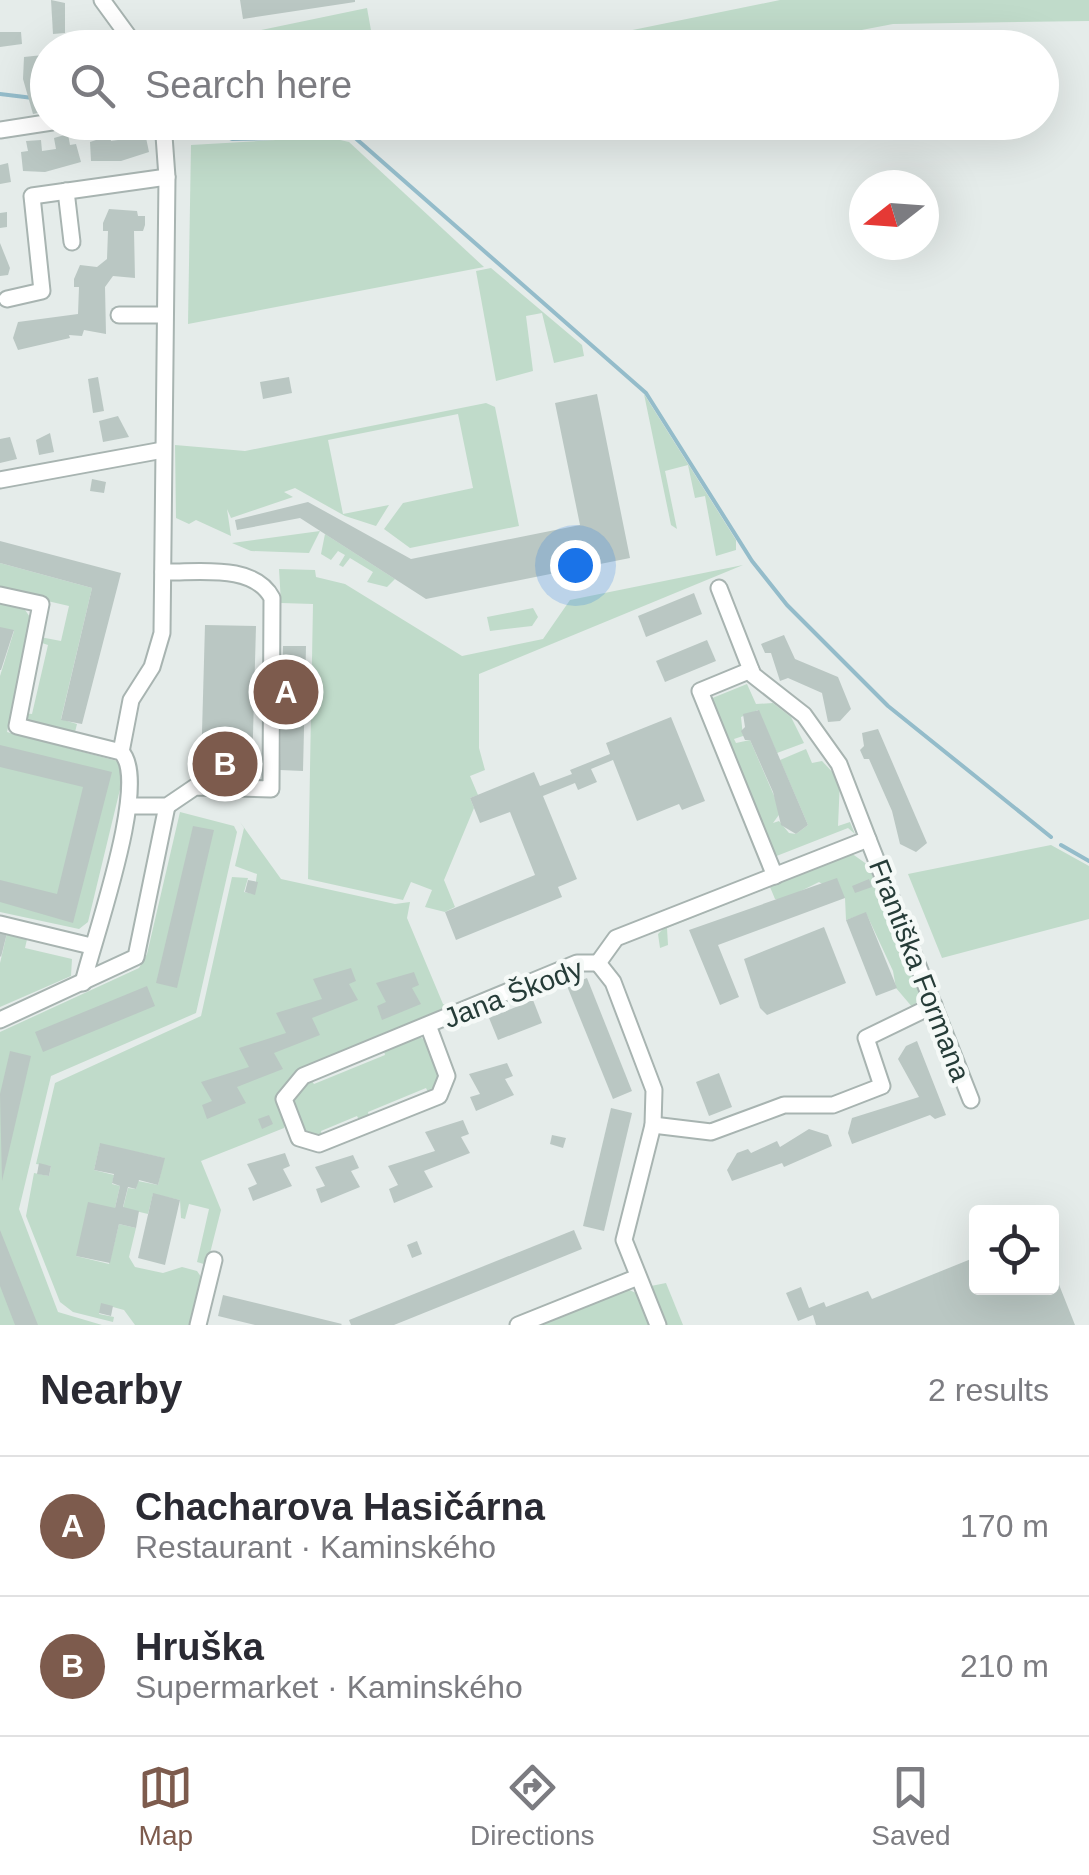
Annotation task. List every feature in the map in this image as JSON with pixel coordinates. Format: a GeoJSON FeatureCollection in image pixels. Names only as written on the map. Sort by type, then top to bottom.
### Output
{"type":"FeatureCollection","features":[{"type":"Feature","properties":{"kind":"street"},"geometry":{"type":"LineString","coordinates":[[102,0],[124,30]]}},
{"type":"Feature","properties":{"kind":"street"},"geometry":{"type":"LineString","coordinates":[[0,130],[30,125]]}},
{"type":"Feature","properties":{"kind":"street"},"geometry":{"type":"LineString","coordinates":[[122,752],[131,700],[159,650],[167,178],[164,140]]}},
{"type":"Feature","properties":{"kind":"street"},"geometry":{"type":"LineString","coordinates":[[7,299],[51,291],[32,196],[167,178]]}},
{"type":"Feature","properties":{"kind":"street"},"geometry":{"type":"LineString","coordinates":[[66,191],[72,242]]}},
{"type":"Feature","properties":{"kind":"street"},"geometry":{"type":"LineString","coordinates":[[119,316],[164,316]]}},
{"type":"Feature","properties":{"kind":"street"},"geometry":{"type":"LineString","coordinates":[[0,480],[163,450]]}},
{"type":"Feature","properties":{"kind":"street"},"geometry":{"type":"LineString","coordinates":[[130,806],[167,806],[195,787],[271,789],[272,598],[266,587],[249,575],[162,572]]}},
{"type":"Feature","properties":{"kind":"street","name":"Františka Formana"},"geometry":{"type":"LineString","coordinates":[[719,588],[751,670],[804,716],[839,764],[971,1100]]}},
{"type":"Feature","properties":{"kind":"street"},"geometry":{"type":"LineString","coordinates":[[0,594],[41,604],[18,726],[122,752],[132,767],[130,806],[83,982]]}},
{"type":"Feature","properties":{"kind":"street"},"geometry":{"type":"LineString","coordinates":[[751,670],[700,690],[775,876]]}},
{"type":"Feature","properties":{"kind":"street"},"geometry":{"type":"LineString","coordinates":[[0,1020],[136,957],[167,806]]}},
{"type":"Feature","properties":{"kind":"street","name":"Františka Formana"},"geometry":{"type":"LineString","coordinates":[[598,963],[616,938],[868,839]]}},
{"type":"Feature","properties":{"kind":"street"},"geometry":{"type":"LineString","coordinates":[[0,924],[92,946]]}},
{"type":"Feature","properties":{"kind":"street","name":"Jana Škody"},"geometry":{"type":"LineString","coordinates":[[428,1025],[447,1076],[440,1096],[318,1144],[289,1131],[284,1099],[303,1076],[577,963],[598,963]]}},
{"type":"Feature","properties":{"kind":"street"},"geometry":{"type":"LineString","coordinates":[[598,963],[614,982],[654,1090],[654,1125],[624,1240],[658,1325]]}},
{"type":"Feature","properties":{"kind":"street"},"geometry":{"type":"LineString","coordinates":[[654,1125],[699,1134],[784,1105],[833,1105],[882,1086],[866,1038],[872,1031],[934,1005]]}},
{"type":"Feature","properties":{"kind":"street"},"geometry":{"type":"LineString","coordinates":[[198,1325],[214,1260]]}},
{"type":"Feature","properties":{"kind":"street"},"geometry":{"type":"LineString","coordinates":[[518,1325],[638,1277]]}},
{"type":"Feature","properties":{"kind":"green space"},"geometry":{"type":"Polygon","coordinates":[[[780,0],[1089,0],[1089,21],[893,24],[862,30],[633,30],[780,0]]]}},
{"type":"Feature","properties":{"kind":"green space"},"geometry":{"type":"Polygon","coordinates":[[[367,8],[371,30],[262,30],[367,8]]]}},
{"type":"Feature","properties":{"kind":"green space"},"geometry":{"type":"Polygon","coordinates":[[[276,140],[349,142],[484,267],[188,324],[191,145],[276,140]]]}},
{"type":"Feature","properties":{"kind":"green space"},"geometry":{"type":"Polygon","coordinates":[[[491,268],[582,345],[584,356],[554,363],[542,313],[526,316],[533,371],[496,381],[476,271],[491,268]]]}},
{"type":"Feature","properties":{"kind":"green space"},"geometry":{"type":"Polygon","coordinates":[[[644,394],[736,540],[736,550],[716,556],[705,496],[695,498],[688,465],[665,471],[677,529],[671,525],[644,394]]]}},
{"type":"Feature","properties":{"kind":"green space"},"geometry":{"type":"Polygon","coordinates":[[[486,403],[495,407],[519,526],[410,548],[384,529],[403,503],[473,488],[458,414],[328,440],[343,514],[389,505],[376,526],[345,516],[295,488],[284,492],[293,497],[231,518],[227,509],[231,536],[196,520],[189,524],[176,518],[175,445],[245,451],[486,403]]]}},
{"type":"Feature","properties":{"kind":"green space"},"geometry":{"type":"Polygon","coordinates":[[[320,531],[309,553],[251,551],[232,543],[320,531]]]}},
{"type":"Feature","properties":{"kind":"green space"},"geometry":{"type":"Polygon","coordinates":[[[325,534],[395,579],[387,587],[367,582],[373,572],[350,558],[343,567],[339,565],[345,555],[338,551],[331,560],[321,554],[325,534]]]}},
{"type":"Feature","properties":{"kind":"green space"},"geometry":{"type":"Polygon","coordinates":[[[0,563],[92,588],[61,719],[77,724],[74,736],[27,721],[24,713],[32,714],[48,645],[39,642],[40,637],[61,641],[69,606],[0,590],[0,563]]]}},
{"type":"Feature","properties":{"kind":"green space"},"geometry":{"type":"Polygon","coordinates":[[[743,565],[479,674],[479,748],[485,770],[470,776],[478,795],[470,798],[474,808],[444,880],[455,907],[445,912],[425,907],[432,890],[411,882],[403,900],[308,879],[313,604],[281,603],[279,569],[315,570],[316,577],[345,584],[462,656],[543,639],[570,600],[743,565]]]}},
{"type":"Feature","properties":{"kind":"green space"},"geometry":{"type":"Polygon","coordinates":[[[0,601],[23,607],[32,620],[7,732],[121,762],[122,781],[88,922],[79,929],[0,912],[0,676],[14,631],[0,628],[0,601]]]}},
{"type":"Feature","properties":{"kind":"green space"},"geometry":{"type":"Polygon","coordinates":[[[533,608],[538,617],[532,626],[490,631],[487,617],[533,608]]]}},
{"type":"Feature","properties":{"kind":"green space"},"geometry":{"type":"Polygon","coordinates":[[[747,684],[756,704],[773,703],[791,717],[804,743],[777,753],[758,710],[741,717],[743,736],[734,739],[736,743],[750,740],[781,812],[773,823],[779,821],[789,833],[796,834],[808,825],[780,760],[806,749],[812,763],[822,761],[840,780],[838,826],[850,822],[855,834],[848,828],[774,857],[710,699],[747,684]]]}},
{"type":"Feature","properties":{"kind":"green space"},"geometry":{"type":"Polygon","coordinates":[[[180,812],[234,826],[237,832],[196,1013],[51,1076],[19,1209],[58,1312],[102,1325],[0,1325],[0,1032],[139,968],[147,954],[180,812]]]}},
{"type":"Feature","properties":{"kind":"green space"},"geometry":{"type":"Polygon","coordinates":[[[240,822],[281,879],[395,904],[410,902],[407,918],[443,1004],[453,1008],[301,1070],[277,1096],[286,1120],[284,1128],[201,1161],[221,1210],[207,1265],[197,1262],[209,1209],[189,1204],[185,1219],[181,1218],[180,1200],[153,1194],[148,1214],[123,1208],[128,1188],[136,1189],[138,1181],[158,1185],[164,1158],[100,1144],[94,1170],[114,1175],[112,1184],[120,1186],[115,1208],[76,1256],[109,1264],[119,1224],[136,1228],[129,1257],[135,1267],[163,1273],[182,1267],[197,1271],[204,1281],[193,1325],[135,1325],[124,1310],[102,1304],[99,1314],[114,1317],[113,1322],[73,1312],[60,1302],[26,1216],[34,1173],[49,1176],[51,1166],[36,1164],[55,1083],[201,1016],[232,877],[248,878],[244,892],[254,894],[257,874],[235,866],[244,828],[240,822]]]}},
{"type":"Feature","properties":{"kind":"green space"},"geometry":{"type":"Polygon","coordinates":[[[1051,845],[1089,866],[1089,919],[942,958],[908,874],[1051,845]]]}},
{"type":"Feature","properties":{"kind":"green space"},"geometry":{"type":"Polygon","coordinates":[[[851,853],[868,865],[921,995],[913,1008],[896,988],[893,971],[866,913],[846,920],[845,898],[819,882],[783,900],[775,899],[770,887],[667,928],[668,945],[660,948],[658,934],[668,924],[851,853]]]}},
{"type":"Feature","properties":{"kind":"green space"},"geometry":{"type":"Polygon","coordinates":[[[7,933],[28,935],[25,948],[72,959],[71,976],[0,1007],[0,963],[7,933]]]}},
{"type":"Feature","properties":{"kind":"green space"},"geometry":{"type":"Polygon","coordinates":[[[417,1036],[426,1040],[442,1074],[430,1096],[426,1088],[368,1112],[370,1120],[361,1124],[357,1116],[321,1131],[323,1139],[302,1133],[290,1096],[309,1077],[314,1084],[385,1055],[383,1047],[417,1036]]]}},
{"type":"Feature","properties":{"kind":"green space"},"geometry":{"type":"Polygon","coordinates":[[[666,1283],[683,1325],[665,1325],[651,1286],[666,1283]]]}},
{"type":"Feature","properties":{"kind":"green space"},"geometry":{"type":"Polygon","coordinates":[[[625,1288],[636,1293],[650,1325],[532,1325],[625,1288]]]}},
{"type":"Feature","properties":{"kind":"building"},"geometry":{"type":"Polygon","coordinates":[[[51,0],[65,3],[65,30],[53,30],[51,0]]]}},
{"type":"Feature","properties":{"kind":"building"},"geometry":{"type":"Polygon","coordinates":[[[240,0],[355,0],[355,2],[243,19],[240,0]]]}},
{"type":"Feature","properties":{"kind":"building"},"geometry":{"type":"Polygon","coordinates":[[[0,32],[21,32],[22,44],[0,47],[0,32]]]}},
{"type":"Feature","properties":{"kind":"building"},"geometry":{"type":"Polygon","coordinates":[[[30,56],[30,104],[23,79],[24,57],[30,56]]]}},
{"type":"Feature","properties":{"kind":"building"},"geometry":{"type":"Polygon","coordinates":[[[41,140],[42,151],[56,149],[54,140],[69,140],[70,145],[76,144],[81,162],[45,172],[23,171],[21,152],[28,151],[26,141],[41,140]]]}},
{"type":"Feature","properties":{"kind":"building"},"geometry":{"type":"Polygon","coordinates":[[[146,140],[149,152],[121,161],[91,161],[90,142],[146,140]]]}},
{"type":"Feature","properties":{"kind":"building"},"geometry":{"type":"Polygon","coordinates":[[[8,163],[11,182],[0,184],[0,165],[8,163]]]}},
{"type":"Feature","properties":{"kind":"building"},"geometry":{"type":"Polygon","coordinates":[[[109,209],[137,211],[138,216],[145,216],[145,225],[143,231],[134,231],[135,278],[113,276],[105,287],[106,334],[84,330],[82,336],[69,335],[70,338],[18,350],[13,338],[18,322],[78,314],[79,287],[74,287],[74,279],[80,265],[97,267],[107,259],[108,231],[103,231],[103,223],[109,209]]]}},
{"type":"Feature","properties":{"kind":"building"},"geometry":{"type":"Polygon","coordinates":[[[7,212],[7,227],[0,228],[0,213],[7,212]]]}},
{"type":"Feature","properties":{"kind":"building"},"geometry":{"type":"Polygon","coordinates":[[[0,243],[10,268],[8,275],[0,276],[0,243]]]}},
{"type":"Feature","properties":{"kind":"building"},"geometry":{"type":"Polygon","coordinates":[[[98,377],[104,411],[93,413],[88,379],[98,377]]]}},
{"type":"Feature","properties":{"kind":"building"},"geometry":{"type":"Polygon","coordinates":[[[289,377],[292,393],[263,399],[260,382],[289,377]]]}},
{"type":"Feature","properties":{"kind":"building"},"geometry":{"type":"Polygon","coordinates":[[[597,394],[630,558],[426,599],[300,518],[237,530],[235,520],[308,502],[411,559],[580,525],[555,403],[597,394]]]}},
{"type":"Feature","properties":{"kind":"building"},"geometry":{"type":"Polygon","coordinates":[[[118,416],[129,437],[103,442],[99,421],[118,416]]]}},
{"type":"Feature","properties":{"kind":"building"},"geometry":{"type":"Polygon","coordinates":[[[50,433],[54,452],[39,455],[36,440],[50,433]]]}},
{"type":"Feature","properties":{"kind":"building"},"geometry":{"type":"Polygon","coordinates":[[[10,437],[17,459],[0,463],[0,439],[10,437]]]}},
{"type":"Feature","properties":{"kind":"building"},"geometry":{"type":"Polygon","coordinates":[[[92,479],[106,482],[104,493],[90,491],[92,479]]]}},
{"type":"Feature","properties":{"kind":"building"},"geometry":{"type":"Polygon","coordinates":[[[0,541],[121,573],[82,724],[61,720],[92,588],[0,563],[0,541]]]}},
{"type":"Feature","properties":{"kind":"building"},"geometry":{"type":"Polygon","coordinates":[[[694,593],[702,614],[646,637],[638,616],[694,593]]]}},
{"type":"Feature","properties":{"kind":"building"},"geometry":{"type":"Polygon","coordinates":[[[205,625],[256,626],[252,770],[201,768],[205,625]]]}},
{"type":"Feature","properties":{"kind":"building"},"geometry":{"type":"Polygon","coordinates":[[[0,627],[14,630],[1,670],[0,670],[0,627]]]}},
{"type":"Feature","properties":{"kind":"building"},"geometry":{"type":"Polygon","coordinates":[[[784,635],[795,659],[838,677],[851,709],[840,721],[828,722],[822,693],[788,678],[780,681],[771,653],[765,653],[761,644],[784,635]]]}},
{"type":"Feature","properties":{"kind":"building"},"geometry":{"type":"Polygon","coordinates":[[[707,640],[716,661],[665,682],[656,661],[707,640]]]}},
{"type":"Feature","properties":{"kind":"building"},"geometry":{"type":"Polygon","coordinates":[[[283,646],[306,646],[303,771],[280,770],[283,646]]]}},
{"type":"Feature","properties":{"kind":"building"},"geometry":{"type":"Polygon","coordinates":[[[759,710],[808,825],[796,834],[781,825],[773,792],[750,740],[745,740],[741,731],[745,727],[743,714],[759,710]]]}},
{"type":"Feature","properties":{"kind":"building"},"geometry":{"type":"Polygon","coordinates":[[[671,717],[705,801],[682,810],[679,804],[637,821],[613,760],[591,769],[597,782],[578,790],[575,783],[543,796],[577,879],[558,887],[562,897],[456,940],[445,912],[535,875],[510,812],[480,823],[470,798],[534,772],[540,786],[572,774],[570,770],[610,754],[606,743],[671,717]]]}},
{"type":"Feature","properties":{"kind":"building"},"geometry":{"type":"Polygon","coordinates":[[[878,729],[927,843],[916,852],[900,844],[892,811],[869,759],[864,759],[860,750],[864,746],[862,733],[878,729]]]}},
{"type":"Feature","properties":{"kind":"building"},"geometry":{"type":"Polygon","coordinates":[[[0,745],[112,772],[73,923],[0,902],[0,880],[57,894],[83,787],[0,767],[0,745]]]}},
{"type":"Feature","properties":{"kind":"building"},"geometry":{"type":"Polygon","coordinates":[[[193,826],[214,830],[177,988],[156,983],[193,826]]]}},
{"type":"Feature","properties":{"kind":"building"},"geometry":{"type":"Polygon","coordinates":[[[837,878],[845,898],[718,945],[739,997],[720,1005],[689,930],[837,878]]]}},
{"type":"Feature","properties":{"kind":"building"},"geometry":{"type":"Polygon","coordinates":[[[869,879],[872,887],[855,893],[852,886],[869,879]]]}},
{"type":"Feature","properties":{"kind":"building"},"geometry":{"type":"Polygon","coordinates":[[[248,880],[258,882],[255,895],[245,892],[248,880]]]}},
{"type":"Feature","properties":{"kind":"building"},"geometry":{"type":"Polygon","coordinates":[[[866,912],[897,988],[876,996],[846,920],[866,912]]]}},
{"type":"Feature","properties":{"kind":"building"},"geometry":{"type":"Polygon","coordinates":[[[824,927],[846,983],[767,1015],[760,1008],[744,959],[824,927]]]}},
{"type":"Feature","properties":{"kind":"building"},"geometry":{"type":"Polygon","coordinates":[[[0,932],[7,933],[1,957],[0,956],[0,932]]]}},
{"type":"Feature","properties":{"kind":"building"},"geometry":{"type":"Polygon","coordinates":[[[351,968],[356,981],[349,984],[358,1000],[312,1018],[320,1035],[274,1053],[283,1069],[237,1087],[246,1103],[207,1119],[202,1105],[212,1101],[201,1082],[249,1067],[239,1048],[286,1033],[276,1013],[322,999],[313,979],[351,968]]]}},
{"type":"Feature","properties":{"kind":"building"},"geometry":{"type":"Polygon","coordinates":[[[414,972],[419,985],[412,988],[421,1004],[382,1020],[377,1006],[386,1002],[376,983],[414,972]]]}},
{"type":"Feature","properties":{"kind":"building"},"geometry":{"type":"Polygon","coordinates":[[[587,978],[632,1091],[613,1099],[567,986],[587,978]]]}},
{"type":"Feature","properties":{"kind":"building"},"geometry":{"type":"Polygon","coordinates":[[[147,986],[155,1006],[43,1052],[35,1032],[147,986]]]}},
{"type":"Feature","properties":{"kind":"building"},"geometry":{"type":"Polygon","coordinates":[[[533,1000],[542,1023],[498,1040],[489,1018],[533,1000]]]}},
{"type":"Feature","properties":{"kind":"building"},"geometry":{"type":"Polygon","coordinates":[[[917,1041],[946,1115],[935,1119],[930,1115],[852,1144],[848,1133],[852,1118],[919,1097],[898,1059],[906,1046],[917,1041]]]}},
{"type":"Feature","properties":{"kind":"building"},"geometry":{"type":"Polygon","coordinates":[[[10,1051],[31,1056],[2,1181],[0,1094],[10,1051]]]}},
{"type":"Feature","properties":{"kind":"building"},"geometry":{"type":"Polygon","coordinates":[[[507,1063],[513,1076],[505,1079],[514,1095],[476,1111],[470,1097],[480,1094],[469,1074],[507,1063]]]}},
{"type":"Feature","properties":{"kind":"building"},"geometry":{"type":"Polygon","coordinates":[[[719,1073],[732,1107],[709,1116],[696,1082],[719,1073]]]}},
{"type":"Feature","properties":{"kind":"building"},"geometry":{"type":"Polygon","coordinates":[[[611,1108],[632,1113],[604,1231],[583,1226],[611,1108]]]}},
{"type":"Feature","properties":{"kind":"building"},"geometry":{"type":"Polygon","coordinates":[[[269,1115],[273,1124],[262,1129],[258,1119],[269,1115]]]}},
{"type":"Feature","properties":{"kind":"building"},"geometry":{"type":"Polygon","coordinates":[[[463,1120],[469,1134],[461,1137],[470,1153],[424,1171],[433,1187],[394,1203],[389,1189],[398,1185],[388,1166],[435,1151],[425,1132],[463,1120]]]}},
{"type":"Feature","properties":{"kind":"building"},"geometry":{"type":"Polygon","coordinates":[[[809,1129],[828,1135],[832,1146],[784,1167],[782,1163],[732,1181],[727,1170],[737,1153],[748,1149],[751,1153],[777,1141],[780,1147],[809,1129]]]}},
{"type":"Feature","properties":{"kind":"building"},"geometry":{"type":"Polygon","coordinates":[[[552,1135],[566,1138],[563,1148],[550,1144],[552,1135]]]}},
{"type":"Feature","properties":{"kind":"building"},"geometry":{"type":"Polygon","coordinates":[[[100,1143],[165,1158],[158,1185],[139,1180],[136,1189],[128,1187],[123,1207],[139,1211],[136,1228],[119,1224],[110,1263],[76,1256],[88,1202],[115,1208],[120,1186],[112,1183],[114,1174],[94,1170],[100,1143]]]}},
{"type":"Feature","properties":{"kind":"building"},"geometry":{"type":"Polygon","coordinates":[[[285,1153],[290,1166],[283,1169],[292,1186],[253,1201],[248,1188],[257,1184],[247,1164],[285,1153]]]}},
{"type":"Feature","properties":{"kind":"building"},"geometry":{"type":"Polygon","coordinates":[[[353,1155],[359,1168],[351,1171],[360,1187],[321,1203],[316,1189],[325,1186],[315,1167],[353,1155]]]}},
{"type":"Feature","properties":{"kind":"building"},"geometry":{"type":"Polygon","coordinates":[[[39,1163],[51,1166],[49,1176],[37,1174],[39,1163]]]}},
{"type":"Feature","properties":{"kind":"building"},"geometry":{"type":"Polygon","coordinates":[[[153,1193],[180,1200],[165,1265],[138,1258],[153,1193]]]}},
{"type":"Feature","properties":{"kind":"building"},"geometry":{"type":"Polygon","coordinates":[[[0,1230],[38,1325],[15,1325],[0,1286],[0,1230]]]}},
{"type":"Feature","properties":{"kind":"building"},"geometry":{"type":"Polygon","coordinates":[[[574,1230],[582,1249],[394,1325],[351,1325],[349,1320],[574,1230]]]}},
{"type":"Feature","properties":{"kind":"building"},"geometry":{"type":"Polygon","coordinates":[[[417,1241],[422,1254],[412,1258],[407,1245],[417,1241]]]}},
{"type":"Feature","properties":{"kind":"building"},"geometry":{"type":"Polygon","coordinates":[[[969,1260],[969,1295],[1059,1295],[1059,1285],[1075,1325],[816,1325],[813,1315],[798,1321],[786,1293],[801,1287],[809,1308],[824,1302],[826,1307],[868,1291],[872,1299],[969,1260]]]}},
{"type":"Feature","properties":{"kind":"building"},"geometry":{"type":"Polygon","coordinates":[[[223,1295],[342,1324],[255,1325],[218,1316],[223,1295]]]}},
{"type":"Feature","properties":{"kind":"building"},"geometry":{"type":"Polygon","coordinates":[[[101,1303],[113,1306],[111,1316],[99,1313],[101,1303]]]}},
{"type":"Feature","properties":{"kind":"waterway"},"geometry":{"type":"LineString","coordinates":[[0,94],[30,98]]}},
{"type":"Feature","properties":{"kind":"waterway"},"geometry":{"type":"LineString","coordinates":[[358,140],[646,393],[752,561],[787,605],[888,706],[1051,837]]}},
{"type":"Feature","properties":{"kind":"waterway"},"geometry":{"type":"LineString","coordinates":[[1061,845],[1089,861]]}},
{"type":"Feature","properties":{"kind":"place","name":"Chacharova Hasičárna"},"geometry":{"type":"Point","coordinates":[286,692]}},
{"type":"Feature","properties":{"kind":"place","name":"Hruška"},"geometry":{"type":"Point","coordinates":[225,764]}}]}
